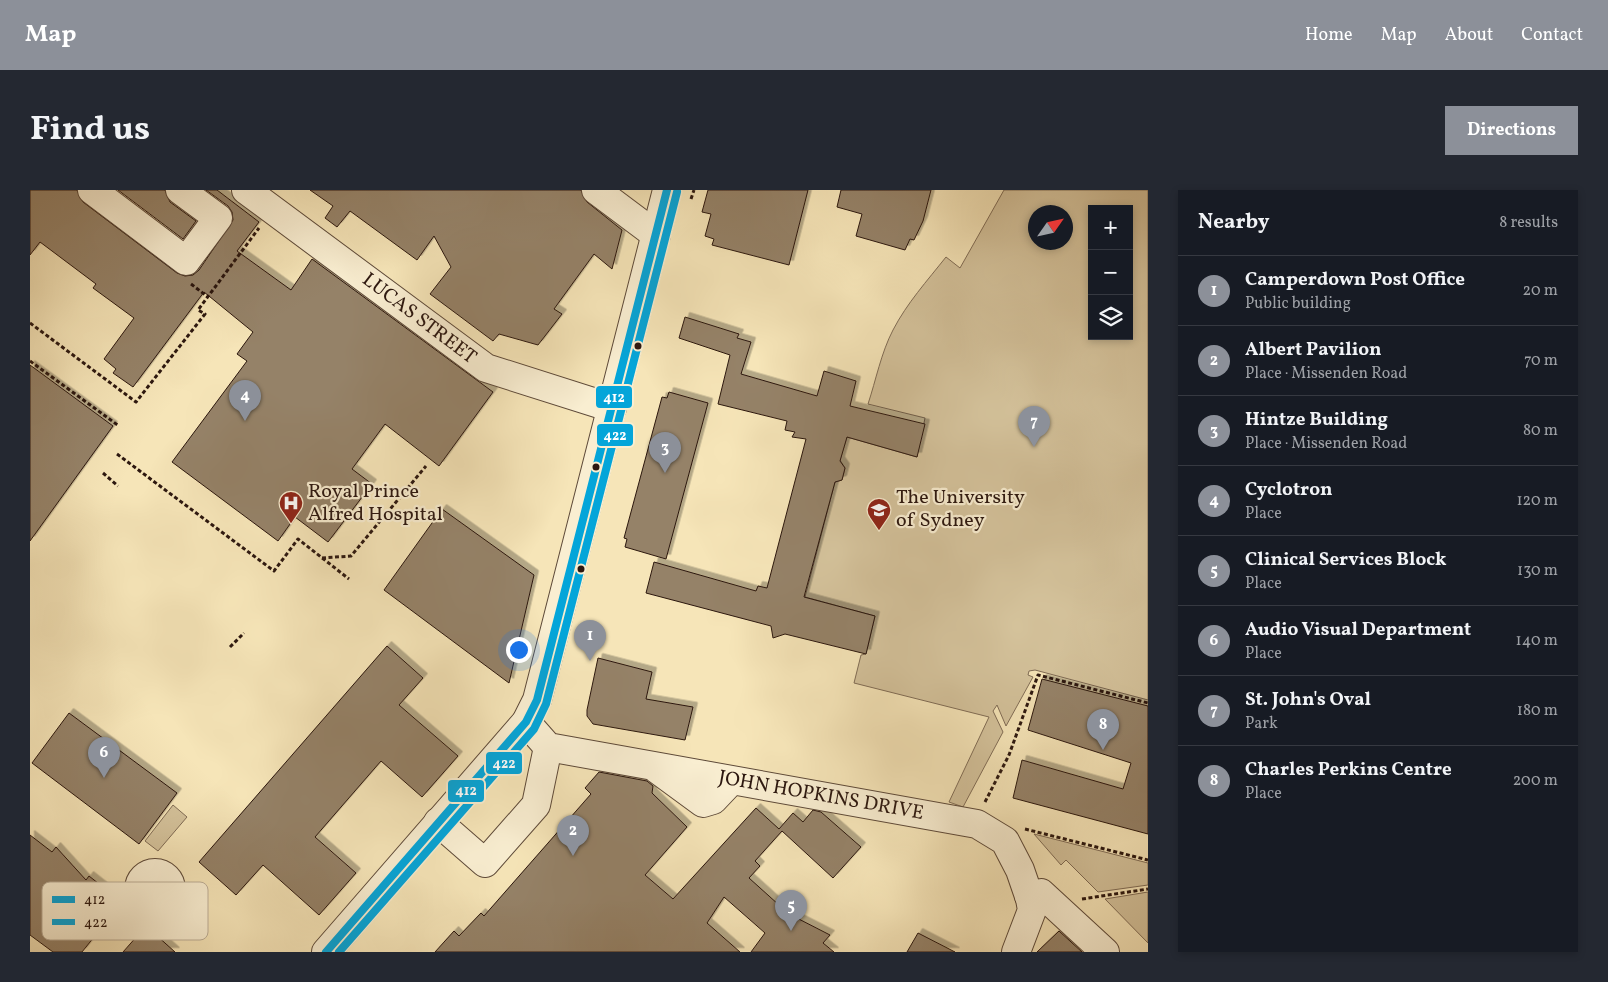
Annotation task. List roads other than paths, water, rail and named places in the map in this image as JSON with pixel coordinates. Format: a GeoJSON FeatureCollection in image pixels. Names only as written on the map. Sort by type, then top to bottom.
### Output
{"type":"FeatureCollection","features":[{"type":"Feature","properties":{"kind":"street"},"geometry":{"type":"LineString","coordinates":[[92,190],[198,271],[219,243]]}},
{"type":"Feature","properties":{"kind":"street"},"geometry":{"type":"LineString","coordinates":[[180,190],[218,218],[186,261]]}},
{"type":"Feature","properties":{"kind":"street","name":"LUCAS STREET"},"geometry":{"type":"LineString","coordinates":[[246,190],[486,368],[612,408]]}},
{"type":"Feature","properties":{"kind":"street"},"geometry":{"type":"LineString","coordinates":[[596,190],[656,235]]}},
{"type":"Feature","properties":{"kind":"street"},"geometry":{"type":"LineString","coordinates":[[326,952],[526,722],[537,700],[667,190]]}},
{"type":"Feature","properties":{"kind":"street"},"geometry":{"type":"LineString","coordinates":[[438,822],[485,863],[536,805],[548,747],[526,722]]}},
{"type":"Feature","properties":{"kind":"street","name":"JOHN HOPKINS DRIVE"},"geometry":{"type":"LineString","coordinates":[[548,747],[978,824],[1005,842],[1020,870],[1029,896],[1032,910],[1016,952]]}},
{"type":"Feature","properties":{"kind":"street"},"geometry":{"type":"LineString","coordinates":[[1029,896],[1041,893],[1104,952]]}},
{"type":"Feature","properties":{"kind":"place","name":"Cyclotron"},"geometry":{"type":"Point","coordinates":[245,421]}},
{"type":"Feature","properties":{"kind":"place","name":"St. John's Oval"},"geometry":{"type":"Point","coordinates":[1034,447]}},
{"type":"Feature","properties":{"kind":"place","name":"Hintze Building"},"geometry":{"type":"Point","coordinates":[665,473]}},
{"type":"Feature","properties":{"kind":"place","name":"Royal Prince Alfred Hospital"},"geometry":{"type":"Point","coordinates":[291,524]}},
{"type":"Feature","properties":{"kind":"place","name":"The University of Sydney"},"geometry":{"type":"Point","coordinates":[879,531]}},
{"type":"Feature","properties":{"kind":"place","name":"Camperdown Post Office"},"geometry":{"type":"Point","coordinates":[590,661]}},
{"type":"Feature","properties":{"kind":"place","name":"Charles Perkins Centre"},"geometry":{"type":"Point","coordinates":[1103,750]}},
{"type":"Feature","properties":{"kind":"place","name":"Audio Visual Department"},"geometry":{"type":"Point","coordinates":[104,778]}},
{"type":"Feature","properties":{"kind":"place","name":"Albert Pavilion"},"geometry":{"type":"Point","coordinates":[573,856]}},
{"type":"Feature","properties":{"kind":"place","name":"Clinical Services Block"},"geometry":{"type":"Point","coordinates":[791,931]}}]}
